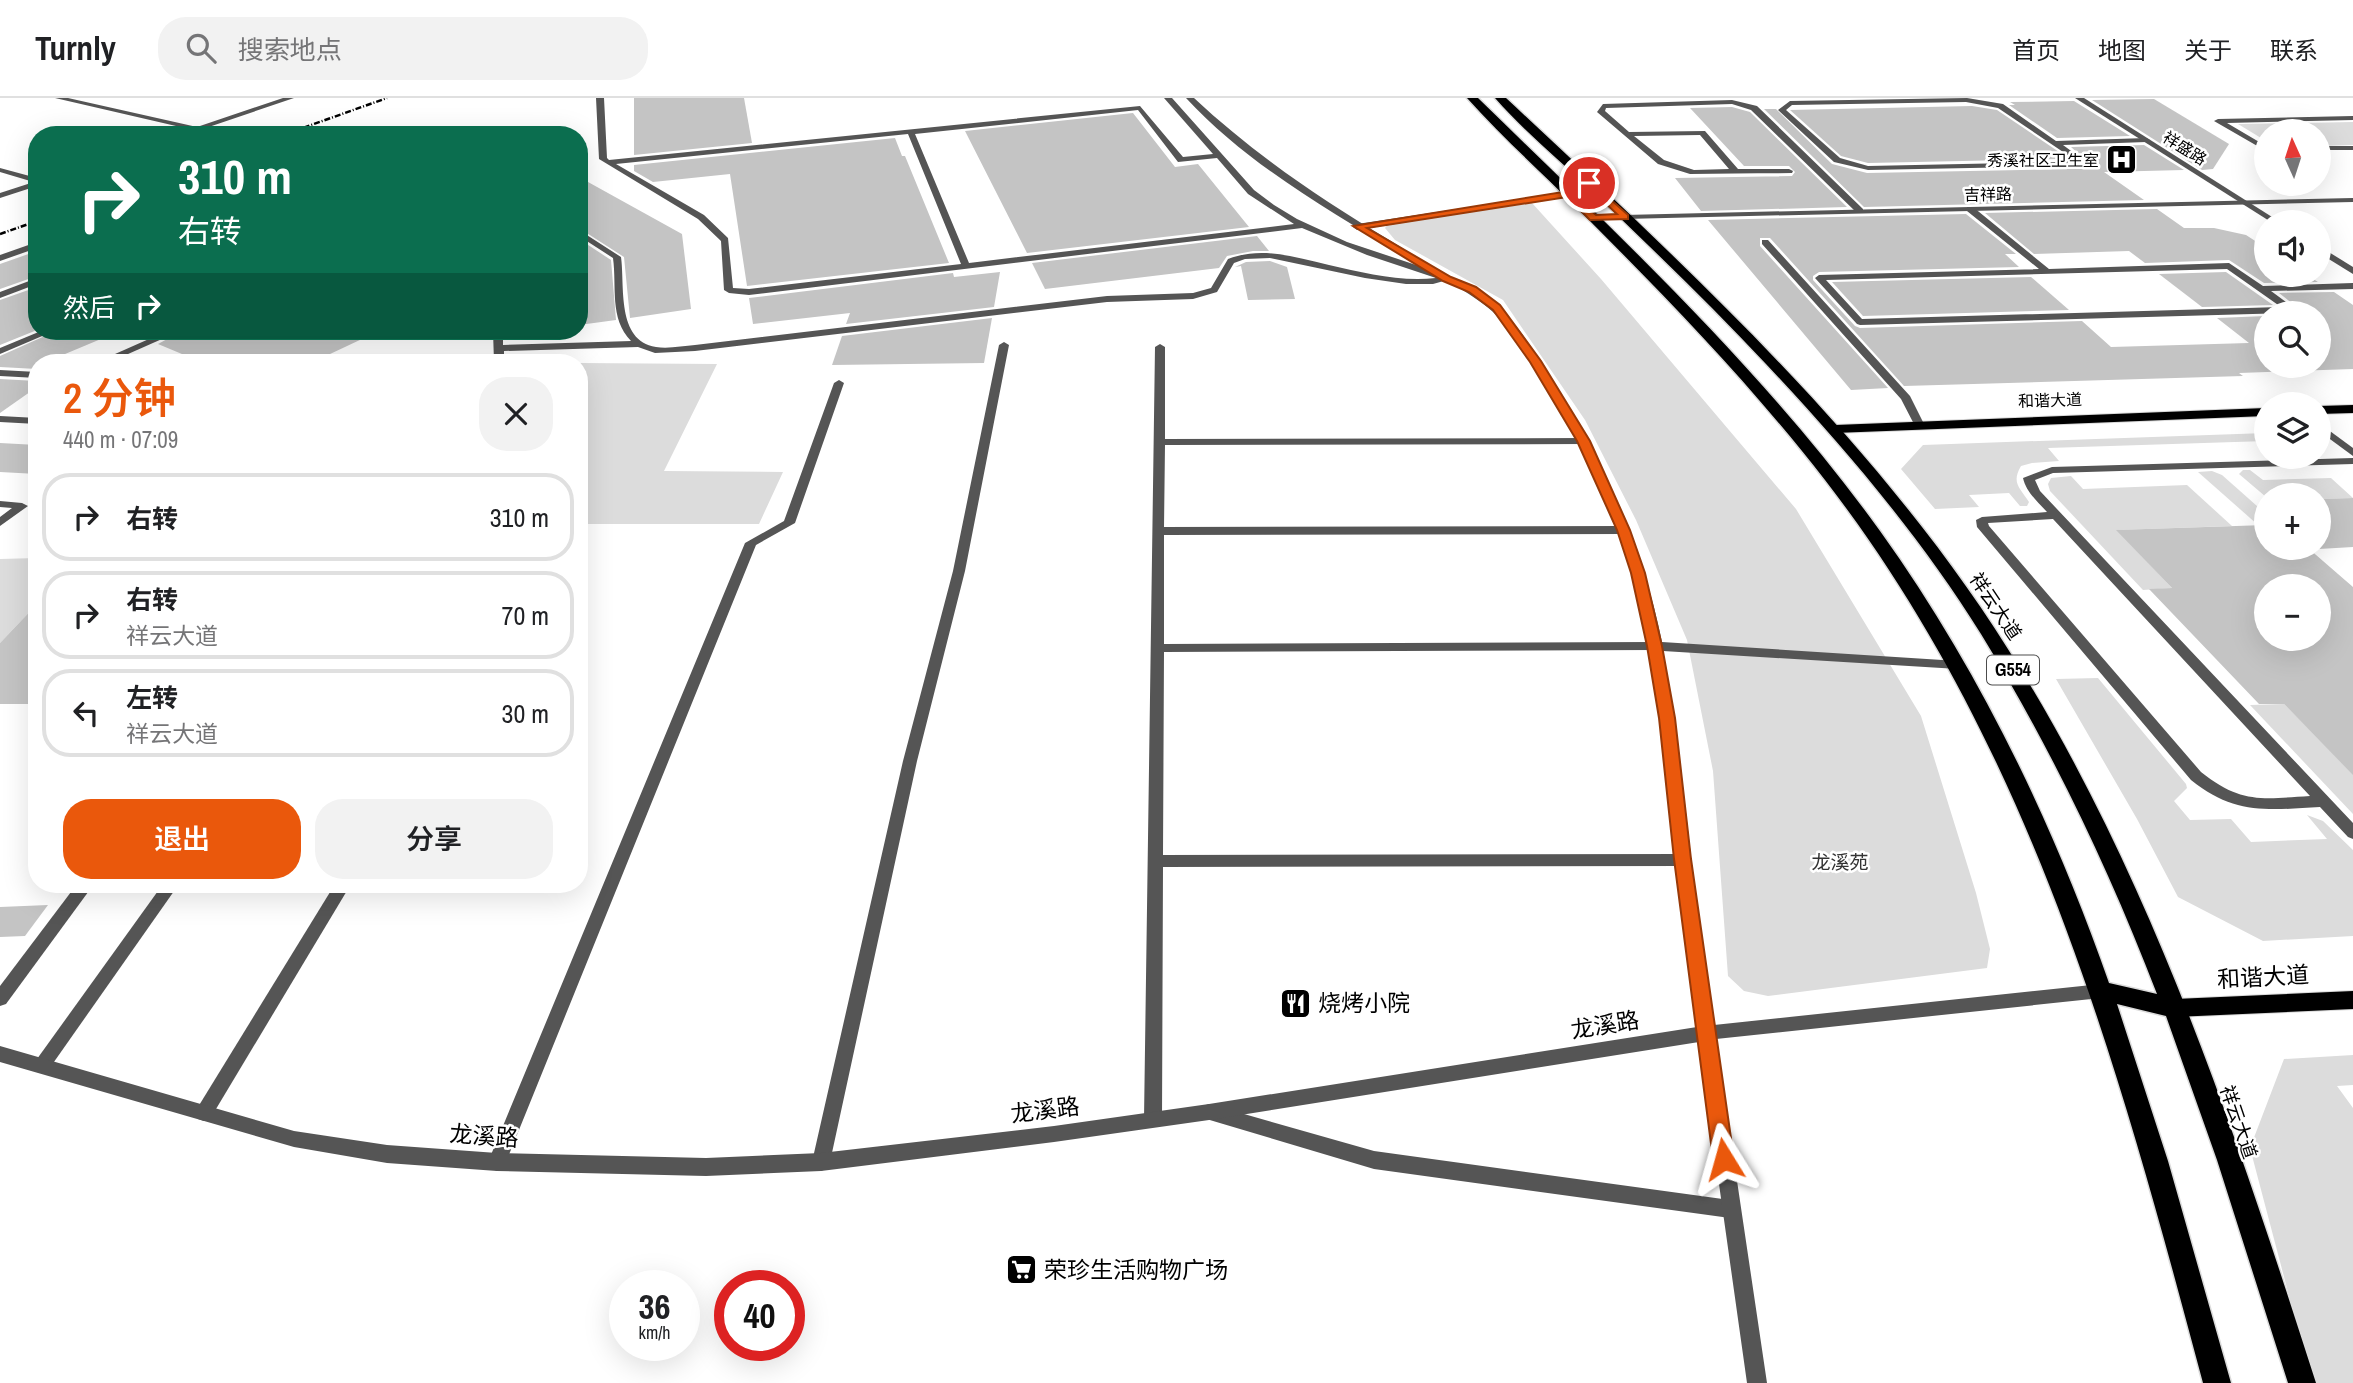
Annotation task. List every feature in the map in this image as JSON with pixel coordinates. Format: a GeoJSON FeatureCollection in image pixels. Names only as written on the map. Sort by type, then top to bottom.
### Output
{"type":"FeatureCollection","features":[{"type":"Feature","properties":{"kind":"highway","name":"G554"},"geometry":{"type":"LineString","coordinates":[[1472,98],[1733,360],[1796,433],[1876,536],[1958,665],[2021,785],[2055,863],[2133,1086],[2217,1383]]}},
{"type":"Feature","properties":{"kind":"highway","name":"祥云大道"},"geometry":{"type":"LineString","coordinates":[[1500,98],[1769,357],[1835,429],[1895,502],[1964,594],[2048,729],[2120,872],[2175,1007],[2245,1204],[2302,1383]]}},
{"type":"Feature","properties":{"kind":"highway"},"geometry":{"type":"LineString","coordinates":[[1594,218],[1625,217]]}},
{"type":"Feature","properties":{"kind":"highway"},"geometry":{"type":"LineString","coordinates":[[2101,991],[2175,1007]]}},
{"type":"Feature","properties":{"kind":"main road"},"geometry":{"type":"LineString","coordinates":[[2331,410],[2353,409]]}},
{"type":"Feature","properties":{"kind":"main road","name":"和谐大道"},"geometry":{"type":"LineString","coordinates":[[1835,429],[2254,412]]}},
{"type":"Feature","properties":{"kind":"main road","name":"和谐大道"},"geometry":{"type":"LineString","coordinates":[[2175,1007],[2353,1000]]}},
{"type":"Feature","properties":{"kind":"street"},"geometry":{"type":"LineString","coordinates":[[59,98],[184,126]]}},
{"type":"Feature","properties":{"kind":"street"},"geometry":{"type":"LineString","coordinates":[[206,126],[289,98]]}},
{"type":"Feature","properties":{"kind":"street"},"geometry":{"type":"LineString","coordinates":[[600,98],[603,159],[701,217],[725,240],[729,290],[748,292],[1307,225]]}},
{"type":"Feature","properties":{"kind":"street"},"geometry":{"type":"LineString","coordinates":[[1168,98],[1251,192],[1265,204],[1376,255],[1447,279]]}},
{"type":"Feature","properties":{"kind":"street"},"geometry":{"type":"LineString","coordinates":[[1190,98],[1233,140],[1276,174],[1357,226],[1488,300],[1505,317],[1536,361],[1584,441],[1624,530],[1638,573],[1655,646],[1667,718],[1730,1209],[1757,1383]]}},
{"type":"Feature","properties":{"kind":"street","name":"祥盛路"},"geometry":{"type":"LineString","coordinates":[[2079,98],[2257,210]]}},
{"type":"Feature","properties":{"kind":"street"},"geometry":{"type":"LineString","coordinates":[[2054,143],[2074,156],[2065,164],[1868,168],[1837,160],[1782,110],[1790,103],[1966,100],[2000,106],[2054,143],[2146,140]]}},
{"type":"Feature","properties":{"kind":"street"},"geometry":{"type":"LineString","coordinates":[[1789,171],[1693,172],[1661,162],[1601,112],[1603,106],[1732,102],[1754,108],[1860,211]]}},
{"type":"Feature","properties":{"kind":"street"},"geometry":{"type":"LineString","coordinates":[[608,162],[1140,108],[1181,160],[1220,155]]}},
{"type":"Feature","properties":{"kind":"street"},"geometry":{"type":"LineString","coordinates":[[2308,119],[2353,118]]}},
{"type":"Feature","properties":{"kind":"street"},"geometry":{"type":"LineString","coordinates":[[2254,120],[2218,121],[2254,142]]}},
{"type":"Feature","properties":{"kind":"street"},"geometry":{"type":"LineString","coordinates":[[911,132],[966,266]]}},
{"type":"Feature","properties":{"kind":"street"},"geometry":{"type":"LineString","coordinates":[[1626,134],[1702,133],[1736,172]]}},
{"type":"Feature","properties":{"kind":"street"},"geometry":{"type":"LineString","coordinates":[[2331,148],[2353,148]]}},
{"type":"Feature","properties":{"kind":"street"},"geometry":{"type":"LineString","coordinates":[[0,170],[28,179]]}},
{"type":"Feature","properties":{"kind":"street"},"geometry":{"type":"LineString","coordinates":[[0,196],[28,185]]}},
{"type":"Feature","properties":{"kind":"street"},"geometry":{"type":"LineString","coordinates":[[1357,226],[1569,194]]}},
{"type":"Feature","properties":{"kind":"street","name":"吉祥路"},"geometry":{"type":"LineString","coordinates":[[1625,217],[2353,200]]}},
{"type":"Feature","properties":{"kind":"street"},"geometry":{"type":"LineString","coordinates":[[1970,209],[2046,271]]}},
{"type":"Feature","properties":{"kind":"street"},"geometry":{"type":"LineString","coordinates":[[588,238],[617,257],[622,320],[627,334],[639,344],[655,350],[695,348],[1107,299],[1194,296],[1214,290],[1231,261],[1250,256],[1273,257],[1393,280],[1424,282],[1447,279]]}},
{"type":"Feature","properties":{"kind":"street"},"geometry":{"type":"LineString","coordinates":[[1765,242],[1906,398],[1920,426]]}},
{"type":"Feature","properties":{"kind":"street"},"geometry":{"type":"LineString","coordinates":[[0,258],[28,248]]}},
{"type":"Feature","properties":{"kind":"street"},"geometry":{"type":"LineString","coordinates":[[2331,257],[2353,271]]}},
{"type":"Feature","properties":{"kind":"street"},"geometry":{"type":"LineString","coordinates":[[2229,267],[2260,289],[2291,310],[1860,323],[1819,278],[2229,267]]}},
{"type":"Feature","properties":{"kind":"street"},"geometry":{"type":"LineString","coordinates":[[0,295],[28,284]]}},
{"type":"Feature","properties":{"kind":"street"},"geometry":{"type":"LineString","coordinates":[[2260,289],[2353,286]]}},
{"type":"Feature","properties":{"kind":"street"},"geometry":{"type":"LineString","coordinates":[[2272,297],[2353,295]]}},
{"type":"Feature","properties":{"kind":"street"},"geometry":{"type":"LineString","coordinates":[[0,351],[28,340]]}},
{"type":"Feature","properties":{"kind":"street"},"geometry":{"type":"LineString","coordinates":[[121,354],[154,340]]}},
{"type":"Feature","properties":{"kind":"street"},"geometry":{"type":"LineString","coordinates":[[499,340],[499,354]]}},
{"type":"Feature","properties":{"kind":"street"},"geometry":{"type":"LineString","coordinates":[[499,348],[639,344]]}},
{"type":"Feature","properties":{"kind":"street"},"geometry":{"type":"LineString","coordinates":[[821,1162],[910,761],[959,571],[1004,345]]}},
{"type":"Feature","properties":{"kind":"street"},"geometry":{"type":"LineString","coordinates":[[1153,1119],[1160,347]]}},
{"type":"Feature","properties":{"kind":"street"},"geometry":{"type":"LineString","coordinates":[[0,373],[28,375]]}},
{"type":"Feature","properties":{"kind":"street"},"geometry":{"type":"LineString","coordinates":[[497,1162],[751,543],[789,523],[839,383]]}},
{"type":"Feature","properties":{"kind":"street"},"geometry":{"type":"LineString","coordinates":[[0,419],[28,421]]}},
{"type":"Feature","properties":{"kind":"street"},"geometry":{"type":"LineString","coordinates":[[2331,436],[2353,453]]}},
{"type":"Feature","properties":{"kind":"street"},"geometry":{"type":"LineString","coordinates":[[1160,442],[1584,441]]}},
{"type":"Feature","properties":{"kind":"street"},"geometry":{"type":"LineString","coordinates":[[2353,461],[2052,470],[2029,478],[2030,484],[2056,514],[2353,833]]}},
{"type":"Feature","properties":{"kind":"street"},"geometry":{"type":"LineString","coordinates":[[0,504],[22,506],[0,523]]}},
{"type":"Feature","properties":{"kind":"street"},"geometry":{"type":"LineString","coordinates":[[2056,514],[1982,520],[1983,527],[2196,776],[2221,795],[2243,804],[2323,801]]}},
{"type":"Feature","properties":{"kind":"street"},"geometry":{"type":"LineString","coordinates":[[1158,531],[1624,530]]}},
{"type":"Feature","properties":{"kind":"street"},"geometry":{"type":"LineString","coordinates":[[1157,648],[1655,646],[1958,665]]}},
{"type":"Feature","properties":{"kind":"street"},"geometry":{"type":"LineString","coordinates":[[1156,861],[1683,859]]}},
{"type":"Feature","properties":{"kind":"street"},"geometry":{"type":"LineString","coordinates":[[0,999],[79,893]]}},
{"type":"Feature","properties":{"kind":"street"},"geometry":{"type":"LineString","coordinates":[[43,1064],[165,893]]}},
{"type":"Feature","properties":{"kind":"street"},"geometry":{"type":"LineString","coordinates":[[204,1113],[338,893]]}},
{"type":"Feature","properties":{"kind":"street","name":"龙溪路"},"geometry":{"type":"LineString","coordinates":[[0,1054],[43,1064],[294,1139],[387,1154],[497,1162],[706,1167],[821,1162],[1209,1112],[1707,1033],[2101,991]]}},
{"type":"Feature","properties":{"kind":"street"},"geometry":{"type":"LineString","coordinates":[[1209,1112],[1374,1160],[1730,1209]]}},
{"type":"Feature","properties":{"kind":"green space"},"geometry":{"type":"Polygon","coordinates":[[[2331,122],[2353,122],[2353,145],[2331,146],[2331,122]]]}},
{"type":"Feature","properties":{"kind":"green space"},"geometry":{"type":"Polygon","coordinates":[[[2238,124],[2254,124],[2254,134],[2238,124]]]}},
{"type":"Feature","properties":{"kind":"green space","name":"龙溪苑"},"geometry":{"type":"Polygon","coordinates":[[[1532,203],[1601,279],[1796,509],[1921,716],[1976,893],[1990,949],[1987,968],[1768,996],[1744,991],[1728,976],[1713,771],[1687,640],[1636,520],[1585,420],[1503,300],[1395,240],[1385,228],[1388,224],[1532,203]]]}},
{"type":"Feature","properties":{"kind":"green space"},"geometry":{"type":"Polygon","coordinates":[[[588,363],[717,364],[664,471],[783,472],[759,524],[588,524],[588,363]]]}},
{"type":"Feature","properties":{"kind":"green space"},"geometry":{"type":"Polygon","coordinates":[[[2254,433],[2254,441],[2048,448],[2059,461],[2032,463],[2021,466],[2018,472],[2017,481],[2029,502],[2027,506],[2020,506],[2009,493],[1969,495],[1979,507],[1935,509],[1901,469],[1923,445],[2254,433]]]}},
{"type":"Feature","properties":{"kind":"green space"},"geometry":{"type":"Polygon","coordinates":[[[2243,470],[2250,470],[2263,480],[2331,478],[2353,498],[2331,499],[2331,483],[2254,483],[2254,487],[2239,474],[2243,470]]]}},
{"type":"Feature","properties":{"kind":"green space"},"geometry":{"type":"Polygon","coordinates":[[[2212,471],[2222,475],[2254,503],[2254,521],[2198,472],[2212,471]]]}},
{"type":"Feature","properties":{"kind":"green space"},"geometry":{"type":"Polygon","coordinates":[[[2071,476],[2083,489],[2187,485],[2232,526],[2117,530],[2172,588],[2143,590],[2050,491],[2048,484],[2051,478],[2071,476]]]}},
{"type":"Feature","properties":{"kind":"green space"},"geometry":{"type":"Polygon","coordinates":[[[28,558],[28,613],[0,643],[0,559],[28,558]]]}},
{"type":"Feature","properties":{"kind":"green space"},"geometry":{"type":"Polygon","coordinates":[[[2098,678],[2186,784],[2187,788],[2174,801],[2190,820],[2231,819],[2251,842],[2327,839],[2307,815],[2323,821],[2353,850],[2353,936],[2263,941],[2178,897],[2137,819],[2056,679],[2098,678]]]}},
{"type":"Feature","properties":{"kind":"green space"},"geometry":{"type":"Polygon","coordinates":[[[2284,704],[2353,774],[2353,814],[2250,705],[2284,704]]]}},
{"type":"Feature","properties":{"kind":"green space"},"geometry":{"type":"Polygon","coordinates":[[[2353,1055],[2353,1085],[2337,1086],[2353,1108],[2353,1383],[2312,1383],[2250,1148],[2284,1059],[2353,1055]]]}},
{"type":"Feature","properties":{"kind":"building"},"geometry":{"type":"Polygon","coordinates":[[[634,98],[744,98],[752,143],[634,155],[634,98]]]}},
{"type":"Feature","properties":{"kind":"building"},"geometry":{"type":"Polygon","coordinates":[[[2154,99],[2229,144],[2213,169],[2202,170],[2092,100],[2154,99]]]}},
{"type":"Feature","properties":{"kind":"building"},"geometry":{"type":"Polygon","coordinates":[[[2074,101],[2130,136],[2057,138],[2009,105],[2015,105],[2010,102],[2074,101]]]}},
{"type":"Feature","properties":{"kind":"building"},"geometry":{"type":"Polygon","coordinates":[[[1972,106],[1997,110],[2065,156],[2062,159],[1868,163],[1841,156],[1790,110],[1972,106]]]}},
{"type":"Feature","properties":{"kind":"building"},"geometry":{"type":"Polygon","coordinates":[[[1732,107],[1750,112],[1847,207],[1701,211],[1675,178],[1792,176],[1795,172],[1789,166],[1744,166],[1690,108],[1732,107]]]}},
{"type":"Feature","properties":{"kind":"building"},"geometry":{"type":"Polygon","coordinates":[[[1764,109],[1776,109],[1832,164],[1867,173],[2065,169],[2081,156],[2071,147],[2144,145],[2184,170],[2104,172],[2144,200],[1864,207],[1764,109]]]}},
{"type":"Feature","properties":{"kind":"building"},"geometry":{"type":"Polygon","coordinates":[[[1133,113],[1175,167],[1198,164],[1249,227],[1027,253],[965,131],[1133,113]]]}},
{"type":"Feature","properties":{"kind":"building"},"geometry":{"type":"Polygon","coordinates":[[[895,138],[949,263],[747,286],[730,174],[653,182],[634,171],[634,165],[895,138]]]}},
{"type":"Feature","properties":{"kind":"building"},"geometry":{"type":"Polygon","coordinates":[[[588,182],[682,234],[691,309],[630,318],[624,257],[588,234],[588,182]]]}},
{"type":"Feature","properties":{"kind":"building"},"geometry":{"type":"Polygon","coordinates":[[[2157,209],[2184,228],[2214,228],[2246,235],[2254,240],[2254,276],[2229,260],[2145,263],[2129,251],[2034,254],[1985,213],[2157,209]]]}},
{"type":"Feature","properties":{"kind":"building"},"geometry":{"type":"Polygon","coordinates":[[[1966,214],[2016,254],[2005,254],[2019,267],[1819,272],[1813,276],[1813,280],[1855,326],[1860,328],[2082,321],[2111,347],[2249,343],[2217,318],[2254,316],[2254,372],[2239,373],[2243,376],[1904,386],[1770,238],[1760,238],[1760,246],[1888,388],[1851,390],[1708,220],[1966,214]]]}},
{"type":"Feature","properties":{"kind":"building"},"geometry":{"type":"Polygon","coordinates":[[[1257,236],[1269,251],[1227,256],[1219,268],[1045,289],[1032,263],[1257,236]]]}},
{"type":"Feature","properties":{"kind":"building"},"geometry":{"type":"Polygon","coordinates":[[[588,245],[611,260],[616,320],[588,324],[588,245]]]}},
{"type":"Feature","properties":{"kind":"building"},"geometry":{"type":"Polygon","coordinates":[[[28,254],[28,279],[0,289],[0,264],[28,254]]]}},
{"type":"Feature","properties":{"kind":"building"},"geometry":{"type":"Polygon","coordinates":[[[1270,261],[1287,267],[1295,299],[1248,300],[1241,266],[1235,267],[1246,262],[1270,261]]]}},
{"type":"Feature","properties":{"kind":"building"},"geometry":{"type":"Polygon","coordinates":[[[1000,272],[994,307],[846,324],[850,313],[753,324],[749,298],[953,273],[954,277],[1000,272]]]}},
{"type":"Feature","properties":{"kind":"building"},"geometry":{"type":"Polygon","coordinates":[[[2226,272],[2267,301],[2254,301],[2254,306],[2202,307],[2159,274],[2226,272]]]}},
{"type":"Feature","properties":{"kind":"building"},"geometry":{"type":"Polygon","coordinates":[[[2031,277],[2069,310],[1863,316],[1832,282],[2031,277]]]}},
{"type":"Feature","properties":{"kind":"building"},"geometry":{"type":"Polygon","coordinates":[[[28,290],[28,334],[0,345],[0,300],[28,290]]]}},
{"type":"Feature","properties":{"kind":"building"},"geometry":{"type":"Polygon","coordinates":[[[2334,292],[2353,305],[2353,369],[2331,370],[2331,301],[2289,301],[2279,293],[2334,292]]]}},
{"type":"Feature","properties":{"kind":"building"},"geometry":{"type":"Polygon","coordinates":[[[992,318],[984,363],[832,365],[842,336],[992,318]]]}},
{"type":"Feature","properties":{"kind":"building"},"geometry":{"type":"Polygon","coordinates":[[[36,340],[99,340],[65,354],[28,354],[28,369],[0,367],[0,356],[36,340]]]}},
{"type":"Feature","properties":{"kind":"building"},"geometry":{"type":"Polygon","coordinates":[[[165,340],[360,340],[330,354],[182,354],[158,344],[165,340]]]}},
{"type":"Feature","properties":{"kind":"building"},"geometry":{"type":"Polygon","coordinates":[[[0,379],[28,381],[28,393],[0,413],[0,379]]]}},
{"type":"Feature","properties":{"kind":"building"},"geometry":{"type":"Polygon","coordinates":[[[0,443],[28,445],[28,474],[0,472],[0,443]]]}},
{"type":"Feature","properties":{"kind":"building"},"geometry":{"type":"Polygon","coordinates":[[[2353,498],[2353,547],[2331,548],[2331,499],[2353,498]]]}},
{"type":"Feature","properties":{"kind":"building"},"geometry":{"type":"Polygon","coordinates":[[[2254,525],[2254,560],[2322,560],[2353,587],[2353,775],[2284,704],[2259,704],[2149,589],[2172,588],[2116,530],[2254,525]]]}},
{"type":"Feature","properties":{"kind":"building"},"geometry":{"type":"Polygon","coordinates":[[[28,613],[28,704],[0,704],[0,643],[28,613]]]}},
{"type":"Feature","properties":{"kind":"building"},"geometry":{"type":"Polygon","coordinates":[[[48,905],[25,936],[0,937],[0,907],[48,905]]]}},
{"type":"Feature","properties":{"kind":"railway"},"geometry":{"type":"LineString","coordinates":[[308,126],[387,98]]}},
{"type":"Feature","properties":{"kind":"railway"},"geometry":{"type":"LineString","coordinates":[[0,234],[28,224]]}},
{"type":"Feature","properties":{"kind":"place","name":"秀溪社区卫生室"},"geometry":{"type":"Point","coordinates":[2122,160]}},
{"type":"Feature","properties":{"kind":"place","name":"烧烤小院"},"geometry":{"type":"Point","coordinates":[1295,1003]}},
{"type":"Feature","properties":{"kind":"place","name":"荣珍生活购物广场"},"geometry":{"type":"Point","coordinates":[1021,1270]}},
{"type":"Feature","properties":{"kind":"route"},"geometry":{"type":"LineString","coordinates":[[1589,183],[1625,217],[1594,218],[1569,194],[1357,226],[1447,279],[1472,290],[1497,307],[1536,361],[1584,441],[1624,530],[1638,573],[1655,646],[1667,718],[1683,859],[1724,1159]]}}]}
